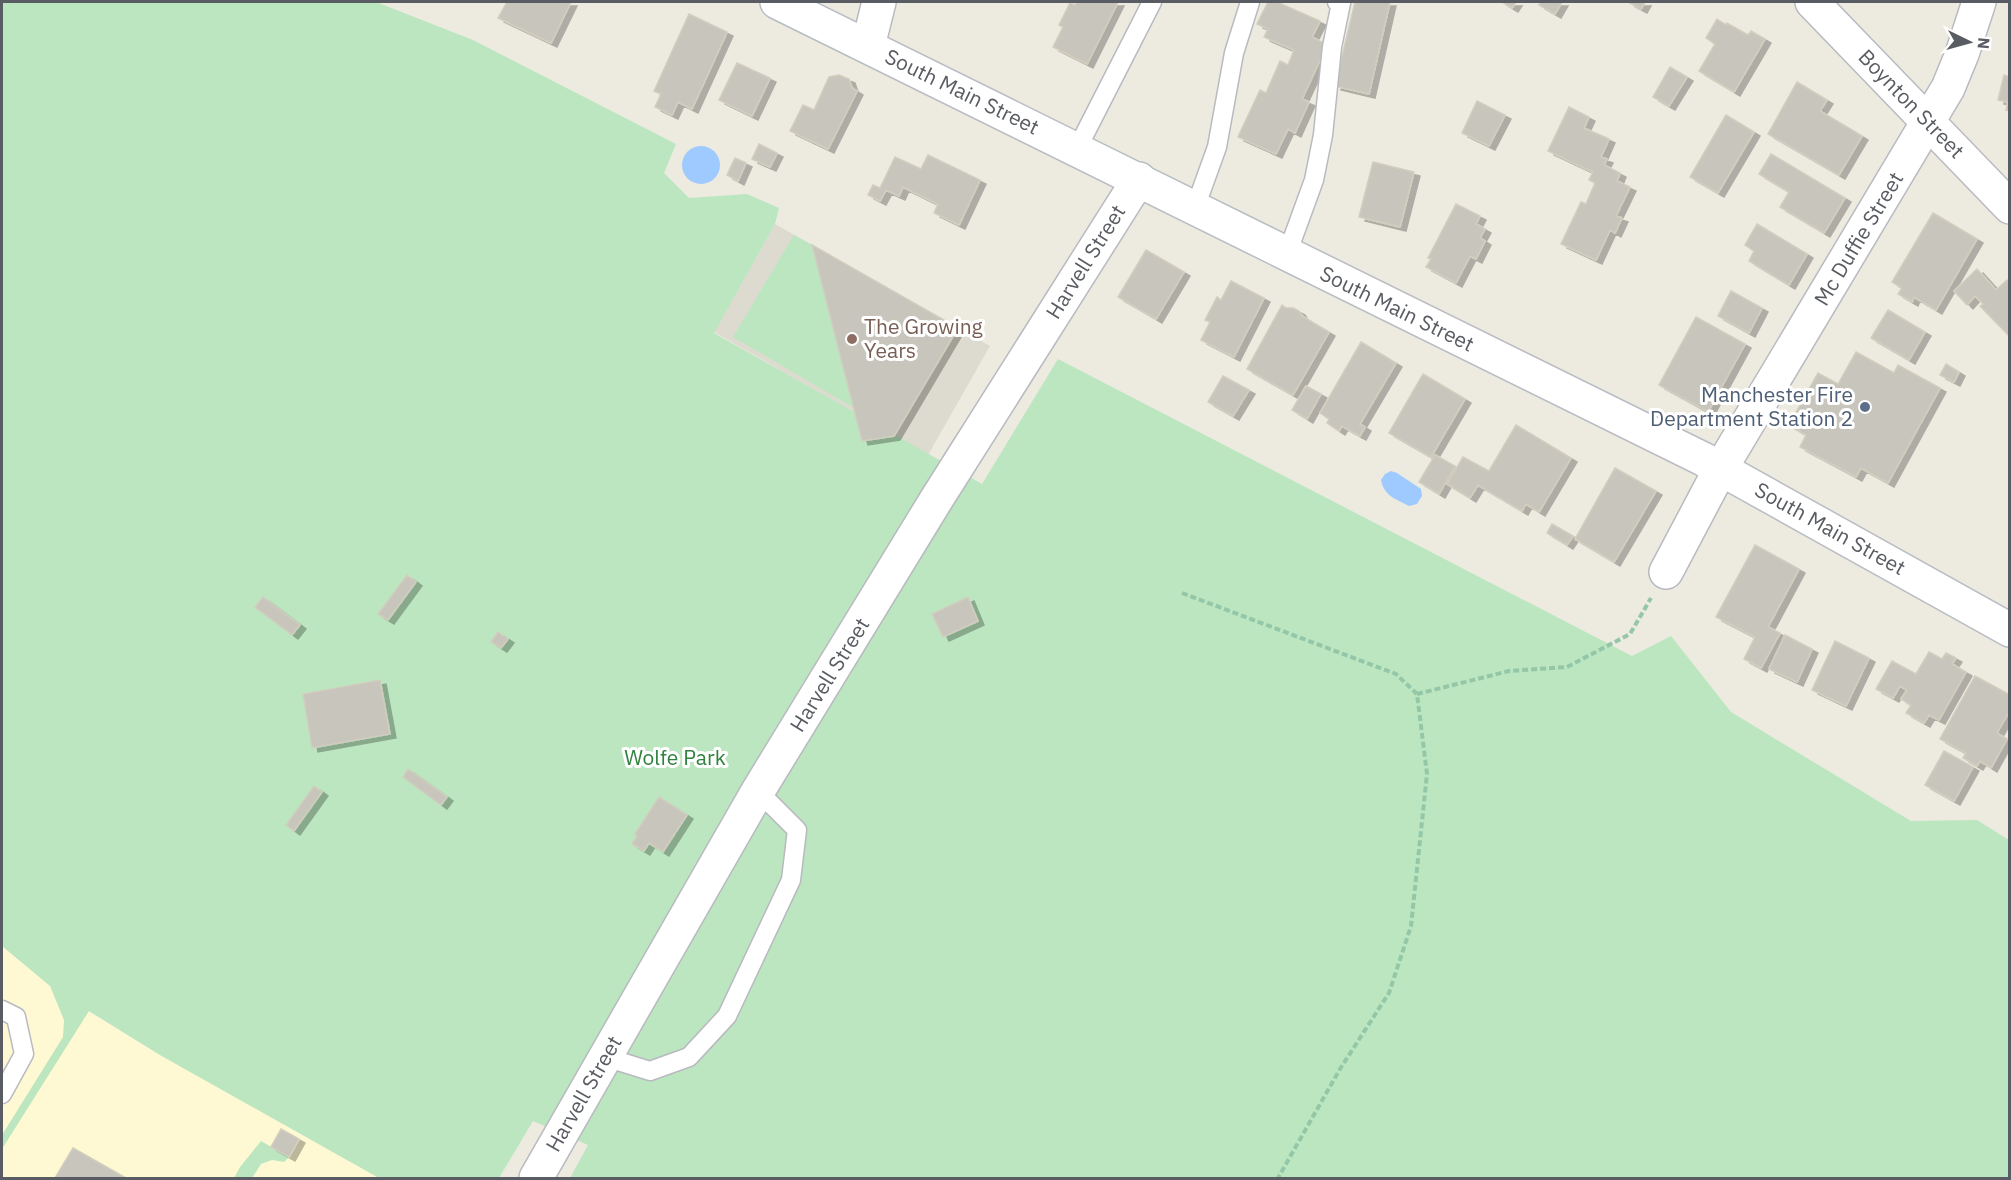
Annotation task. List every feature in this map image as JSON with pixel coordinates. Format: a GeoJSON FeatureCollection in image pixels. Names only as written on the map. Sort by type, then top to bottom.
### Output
{"type":"FeatureCollection","features":[{"type":"Feature","properties":{"kind":"street","name":"South Main Street"},"geometry":{"type":"LineString","coordinates":[[777,2],[1721,468],[2010,630]]}},
{"type":"Feature","properties":{"kind":"street"},"geometry":{"type":"LineString","coordinates":[[868,46],[879,2]]}},
{"type":"Feature","properties":{"kind":"street","name":"Boynton Street"},"geometry":{"type":"LineString","coordinates":[[1812,2],[2010,207]]}},
{"type":"Feature","properties":{"kind":"street","name":"Mc Duffie Street"},"geometry":{"type":"LineString","coordinates":[[1666,572],[1721,468],[1948,88],[1979,2]]}},
{"type":"Feature","properties":{"kind":"street","name":"Harvell Street"},"geometry":{"type":"LineString","coordinates":[[536,1179],[758,791],[936,500],[1138,179]]}},
{"type":"Feature","properties":{"kind":"lane"},"geometry":{"type":"LineString","coordinates":[[1077,149],[1152,2]]}},
{"type":"Feature","properties":{"kind":"lane"},"geometry":{"type":"LineString","coordinates":[[1195,208],[1217,147],[1234,53],[1250,2]]}},
{"type":"Feature","properties":{"kind":"lane"},"geometry":{"type":"LineString","coordinates":[[1287,254],[1314,180],[1323,135],[1332,47],[1341,3],[1337,2]]}},
{"type":"Feature","properties":{"kind":"lane"},"geometry":{"type":"LineString","coordinates":[[605,1057],[650,1071],[689,1058],[726,1016],[791,880],[797,830],[758,791]]}},
{"type":"Feature","properties":{"kind":"lane"},"geometry":{"type":"LineString","coordinates":[[2,1010],[16,1017],[24,1054],[2,1094]]}},
{"type":"Feature","properties":{"kind":"path"},"geometry":{"type":"LineString","coordinates":[[1417,694],[1509,672],[1567,667],[1630,634],[1666,572]]}},
{"type":"Feature","properties":{"kind":"path"},"geometry":{"type":"LineString","coordinates":[[1182,593],[1396,674],[1417,694],[1428,774],[1412,926],[1389,993],[1340,1069],[1278,1179]]}},
{"type":"Feature","properties":{"kind":"shaded area","name":"The Growing Years"},"geometry":{"type":"Polygon","coordinates":[[[775,224],[990,346],[928,455],[714,332],[775,224]]]}},
{"type":"Feature","properties":{"kind":"shaded area"},"geometry":{"type":"Polygon","coordinates":[[[2,946],[63,996],[78,1027],[88,1011],[160,1055],[379,1178],[2,1178],[2,946]]]}},
{"type":"Feature","properties":{"kind":"green space","name":"Wolfe Park"},"geometry":{"type":"Polygon","coordinates":[[[2,2],[376,2],[473,40],[676,144],[664,173],[689,198],[747,194],[779,208],[775,224],[714,333],[982,484],[1058,359],[1632,656],[1671,636],[1731,712],[1911,821],[1977,820],[2009,840],[2009,1178],[570,1178],[588,1145],[533,1121],[499,1178],[379,1178],[160,1055],[89,1011],[2,1149],[2,1135],[63,1037],[64,1020],[50,986],[2,946],[2,2]]]}},
{"type":"Feature","properties":{"kind":"green space"},"geometry":{"type":"Polygon","coordinates":[[[794,235],[812,245],[854,408],[733,337],[794,235]]]}},
{"type":"Feature","properties":{"kind":"green space"},"geometry":{"type":"Polygon","coordinates":[[[261,1141],[289,1157],[284,1162],[272,1160],[261,1164],[252,1178],[234,1178],[240,1167],[261,1141]]]}},
{"type":"Feature","properties":{"kind":"water"},"geometry":{"type":"Polygon","coordinates":[[[701,146],[714,152],[720,165],[714,178],[701,184],[688,178],[682,165],[688,152],[701,146]]]}},
{"type":"Feature","properties":{"kind":"water"},"geometry":{"type":"Polygon","coordinates":[[[1391,471],[1421,489],[1422,496],[1417,504],[1409,506],[1385,490],[1381,480],[1391,471]]]}},
{"type":"Feature","properties":{"kind":"building"},"geometry":{"type":"Polygon","coordinates":[[[507,2],[571,2],[551,43],[498,18],[507,2]]]}},
{"type":"Feature","properties":{"kind":"building"},"geometry":{"type":"Polygon","coordinates":[[[1077,2],[1118,2],[1087,64],[1053,47],[1063,27],[1059,25],[1070,3],[1075,5],[1077,2]]]}},
{"type":"Feature","properties":{"kind":"building"},"geometry":{"type":"Polygon","coordinates":[[[1268,2],[1277,2],[1320,21],[1312,37],[1327,45],[1302,99],[1309,102],[1295,133],[1288,129],[1276,154],[1238,137],[1260,90],[1266,93],[1280,61],[1288,65],[1294,50],[1264,37],[1268,29],[1257,24],[1268,2]]]}},
{"type":"Feature","properties":{"kind":"building"},"geometry":{"type":"Polygon","coordinates":[[[1355,2],[1390,2],[1369,94],[1335,86],[1355,2]]]}},
{"type":"Feature","properties":{"kind":"building"},"geometry":{"type":"Polygon","coordinates":[[[1502,2],[1516,2],[1512,8],[1502,2]]]}},
{"type":"Feature","properties":{"kind":"building"},"geometry":{"type":"Polygon","coordinates":[[[1541,2],[1562,2],[1555,14],[1539,5],[1541,2]]]}},
{"type":"Feature","properties":{"kind":"building"},"geometry":{"type":"Polygon","coordinates":[[[1628,2],[1645,2],[1641,9],[1628,2]]]}},
{"type":"Feature","properties":{"kind":"building"},"geometry":{"type":"Polygon","coordinates":[[[689,14],[727,32],[692,109],[678,102],[672,115],[655,107],[661,94],[654,91],[689,14]]]}},
{"type":"Feature","properties":{"kind":"building"},"geometry":{"type":"Polygon","coordinates":[[[1717,19],[1748,35],[1751,31],[1765,39],[1734,92],[1699,71],[1715,44],[1706,38],[1717,19]]]}},
{"type":"Feature","properties":{"kind":"building"},"geometry":{"type":"Polygon","coordinates":[[[737,63],[770,78],[752,116],[719,100],[737,63]]]}},
{"type":"Feature","properties":{"kind":"building"},"geometry":{"type":"Polygon","coordinates":[[[1670,67],[1687,77],[1669,106],[1653,97],[1670,67]]]}},
{"type":"Feature","properties":{"kind":"building"},"geometry":{"type":"Polygon","coordinates":[[[839,75],[849,79],[852,88],[857,91],[828,149],[790,131],[803,105],[814,110],[829,77],[839,75]]]}},
{"type":"Feature","properties":{"kind":"building"},"geometry":{"type":"Polygon","coordinates":[[[2004,75],[2010,77],[2010,111],[2006,110],[2008,102],[1998,100],[2004,75]]]}},
{"type":"Feature","properties":{"kind":"building"},"geometry":{"type":"Polygon","coordinates":[[[1797,82],[1827,100],[1820,111],[1862,136],[1839,175],[1768,134],[1797,82]]]}},
{"type":"Feature","properties":{"kind":"building"},"geometry":{"type":"Polygon","coordinates":[[[1477,101],[1505,115],[1489,146],[1462,133],[1477,101]]]}},
{"type":"Feature","properties":{"kind":"building"},"geometry":{"type":"Polygon","coordinates":[[[1569,107],[1589,117],[1584,128],[1609,139],[1601,157],[1607,159],[1604,165],[1620,173],[1617,181],[1630,187],[1616,216],[1622,218],[1615,233],[1610,230],[1596,260],[1561,244],[1581,202],[1586,204],[1595,183],[1589,180],[1593,172],[1548,151],[1569,107]]]}},
{"type":"Feature","properties":{"kind":"building"},"geometry":{"type":"Polygon","coordinates":[[[1726,115],[1754,132],[1718,193],[1690,177],[1726,115]]]}},
{"type":"Feature","properties":{"kind":"building"},"geometry":{"type":"Polygon","coordinates":[[[759,144],[777,153],[770,167],[752,159],[759,144]]]}},
{"type":"Feature","properties":{"kind":"building"},"geometry":{"type":"Polygon","coordinates":[[[1771,154],[1845,198],[1824,233],[1780,207],[1789,192],[1759,174],[1771,154]]]}},
{"type":"Feature","properties":{"kind":"building"},"geometry":{"type":"Polygon","coordinates":[[[928,155],[980,180],[959,225],[934,213],[938,204],[903,187],[899,196],[886,190],[880,201],[868,195],[873,185],[880,188],[895,157],[921,169],[928,155]]]}},
{"type":"Feature","properties":{"kind":"building"},"geometry":{"type":"Polygon","coordinates":[[[735,158],[746,163],[738,181],[727,175],[735,158]]]}},
{"type":"Feature","properties":{"kind":"building"},"geometry":{"type":"Polygon","coordinates":[[[1373,162],[1414,172],[1400,227],[1359,217],[1373,162]]]}},
{"type":"Feature","properties":{"kind":"building"},"geometry":{"type":"Polygon","coordinates":[[[1456,204],[1480,216],[1476,224],[1485,229],[1480,238],[1485,241],[1476,259],[1470,256],[1456,283],[1426,267],[1431,259],[1428,258],[1456,204]]]}},
{"type":"Feature","properties":{"kind":"building"},"geometry":{"type":"Polygon","coordinates":[[[1933,213],[1977,239],[1936,310],[1914,297],[1912,302],[1898,294],[1902,288],[1892,282],[1933,213]]]}},
{"type":"Feature","properties":{"kind":"building"},"geometry":{"type":"Polygon","coordinates":[[[1757,224],[1807,254],[1789,285],[1749,261],[1754,251],[1745,245],[1757,224]]]}},
{"type":"Feature","properties":{"kind":"building"},"geometry":{"type":"Polygon","coordinates":[[[812,245],[958,328],[894,436],[862,441],[812,245]]]}},
{"type":"Feature","properties":{"kind":"building"},"geometry":{"type":"Polygon","coordinates":[[[1146,250],[1184,272],[1156,319],[1118,297],[1146,250]]]}},
{"type":"Feature","properties":{"kind":"building"},"geometry":{"type":"Polygon","coordinates":[[[1977,269],[1996,290],[2007,280],[2010,283],[2010,337],[1980,306],[1983,304],[1975,296],[1967,305],[1954,291],[1977,269]]]}},
{"type":"Feature","properties":{"kind":"building"},"geometry":{"type":"Polygon","coordinates":[[[1231,281],[1264,298],[1234,357],[1201,340],[1210,322],[1205,320],[1217,297],[1221,300],[1231,281]]]}},
{"type":"Feature","properties":{"kind":"building"},"geometry":{"type":"Polygon","coordinates":[[[1731,291],[1762,308],[1749,333],[1718,316],[1731,291]]]}},
{"type":"Feature","properties":{"kind":"building"},"geometry":{"type":"Polygon","coordinates":[[[1282,305],[1299,311],[1302,316],[1329,332],[1293,395],[1247,369],[1282,305]]]}},
{"type":"Feature","properties":{"kind":"building"},"geometry":{"type":"Polygon","coordinates":[[[1888,310],[1925,332],[1909,360],[1871,338],[1888,310]]]}},
{"type":"Feature","properties":{"kind":"building"},"geometry":{"type":"Polygon","coordinates":[[[1696,317],[1745,344],[1708,412],[1659,385],[1696,317]]]}},
{"type":"Feature","properties":{"kind":"building"},"geometry":{"type":"Polygon","coordinates":[[[1361,342],[1396,363],[1360,424],[1365,427],[1360,436],[1342,426],[1339,431],[1327,423],[1329,419],[1320,413],[1361,342]]]}},
{"type":"Feature","properties":{"kind":"building","name":"Manchester Fire Department Station 2"},"geometry":{"type":"Polygon","coordinates":[[[1856,352],[1894,373],[1898,365],[1940,388],[1888,483],[1861,468],[1856,477],[1800,447],[1806,435],[1789,425],[1818,373],[1838,384],[1856,352]]]}},
{"type":"Feature","properties":{"kind":"building"},"geometry":{"type":"Polygon","coordinates":[[[1946,364],[1959,372],[1954,382],[1940,375],[1946,364]]]}},
{"type":"Feature","properties":{"kind":"building"},"geometry":{"type":"Polygon","coordinates":[[[1423,374],[1465,399],[1431,457],[1389,433],[1423,374]]]}},
{"type":"Feature","properties":{"kind":"building"},"geometry":{"type":"Polygon","coordinates":[[[1223,376],[1249,390],[1233,416],[1208,402],[1223,376]]]}},
{"type":"Feature","properties":{"kind":"building"},"geometry":{"type":"Polygon","coordinates":[[[1306,386],[1321,394],[1307,419],[1292,410],[1306,386]]]}},
{"type":"Feature","properties":{"kind":"building"},"geometry":{"type":"Polygon","coordinates":[[[1516,425],[1571,458],[1539,512],[1526,504],[1522,511],[1478,485],[1470,498],[1447,484],[1463,457],[1489,471],[1516,425]]]}},
{"type":"Feature","properties":{"kind":"building"},"geometry":{"type":"Polygon","coordinates":[[[1435,455],[1455,466],[1439,494],[1419,482],[1435,455]]]}},
{"type":"Feature","properties":{"kind":"building"},"geometry":{"type":"Polygon","coordinates":[[[1615,468],[1656,491],[1614,562],[1575,539],[1615,468]]]}},
{"type":"Feature","properties":{"kind":"building"},"geometry":{"type":"Polygon","coordinates":[[[1552,524],[1573,536],[1567,545],[1547,533],[1552,524]]]}},
{"type":"Feature","properties":{"kind":"building"},"geometry":{"type":"Polygon","coordinates":[[[1755,545],[1799,569],[1768,627],[1780,633],[1761,668],[1744,659],[1755,637],[1716,617],[1755,545]]]}},
{"type":"Feature","properties":{"kind":"building"},"geometry":{"type":"Polygon","coordinates":[[[407,575],[416,582],[388,620],[378,614],[407,575]]]}},
{"type":"Feature","properties":{"kind":"building"},"geometry":{"type":"Polygon","coordinates":[[[263,597],[300,625],[292,635],[255,607],[263,597]]]}},
{"type":"Feature","properties":{"kind":"building"},"geometry":{"type":"Polygon","coordinates":[[[968,597],[978,621],[943,637],[932,614],[968,597]]]}},
{"type":"Feature","properties":{"kind":"building"},"geometry":{"type":"Polygon","coordinates":[[[498,632],[508,639],[501,648],[491,642],[498,632]]]}},
{"type":"Feature","properties":{"kind":"building"},"geometry":{"type":"Polygon","coordinates":[[[1785,635],[1812,649],[1797,682],[1769,669],[1785,635]]]}},
{"type":"Feature","properties":{"kind":"building"},"geometry":{"type":"Polygon","coordinates":[[[1835,641],[1869,658],[1846,706],[1812,690],[1835,641]]]}},
{"type":"Feature","properties":{"kind":"building"},"geometry":{"type":"Polygon","coordinates":[[[1929,652],[1942,659],[1946,653],[1956,658],[1952,664],[1966,672],[1939,720],[1929,715],[1924,723],[1906,713],[1911,705],[1901,699],[1907,690],[1900,686],[1893,698],[1876,689],[1892,661],[1916,674],[1929,652]]]}},
{"type":"Feature","properties":{"kind":"building"},"geometry":{"type":"Polygon","coordinates":[[[1975,676],[2010,695],[2010,710],[1997,733],[2007,739],[1991,768],[1980,761],[1977,766],[1963,758],[1966,753],[1940,739],[1975,676]]]}},
{"type":"Feature","properties":{"kind":"building"},"geometry":{"type":"Polygon","coordinates":[[[380,680],[390,734],[312,748],[303,694],[380,680]]]}},
{"type":"Feature","properties":{"kind":"building"},"geometry":{"type":"Polygon","coordinates":[[[1944,751],[1973,767],[1954,801],[1925,785],[1944,751]]]}},
{"type":"Feature","properties":{"kind":"building"},"geometry":{"type":"Polygon","coordinates":[[[408,769],[447,797],[441,805],[403,777],[408,769]]]}},
{"type":"Feature","properties":{"kind":"building"},"geometry":{"type":"Polygon","coordinates":[[[314,786],[322,792],[294,831],[286,825],[314,786]]]}},
{"type":"Feature","properties":{"kind":"building"},"geometry":{"type":"Polygon","coordinates":[[[659,797],[687,815],[663,852],[649,843],[644,851],[632,844],[637,836],[635,834],[659,797]]]}},
{"type":"Feature","properties":{"kind":"building"},"geometry":{"type":"Polygon","coordinates":[[[281,1129],[299,1139],[289,1157],[271,1147],[281,1129]]]}},
{"type":"Feature","properties":{"kind":"building"},"geometry":{"type":"Polygon","coordinates":[[[73,1148],[126,1178],[55,1178],[73,1148]]]}},
{"type":"Feature","properties":{"kind":"place","name":"The Growing Years"},"geometry":{"type":"Point","coordinates":[852,339]}},
{"type":"Feature","properties":{"kind":"place","name":"Manchester Fire Department Station 2"},"geometry":{"type":"Point","coordinates":[1865,407]}}]}
